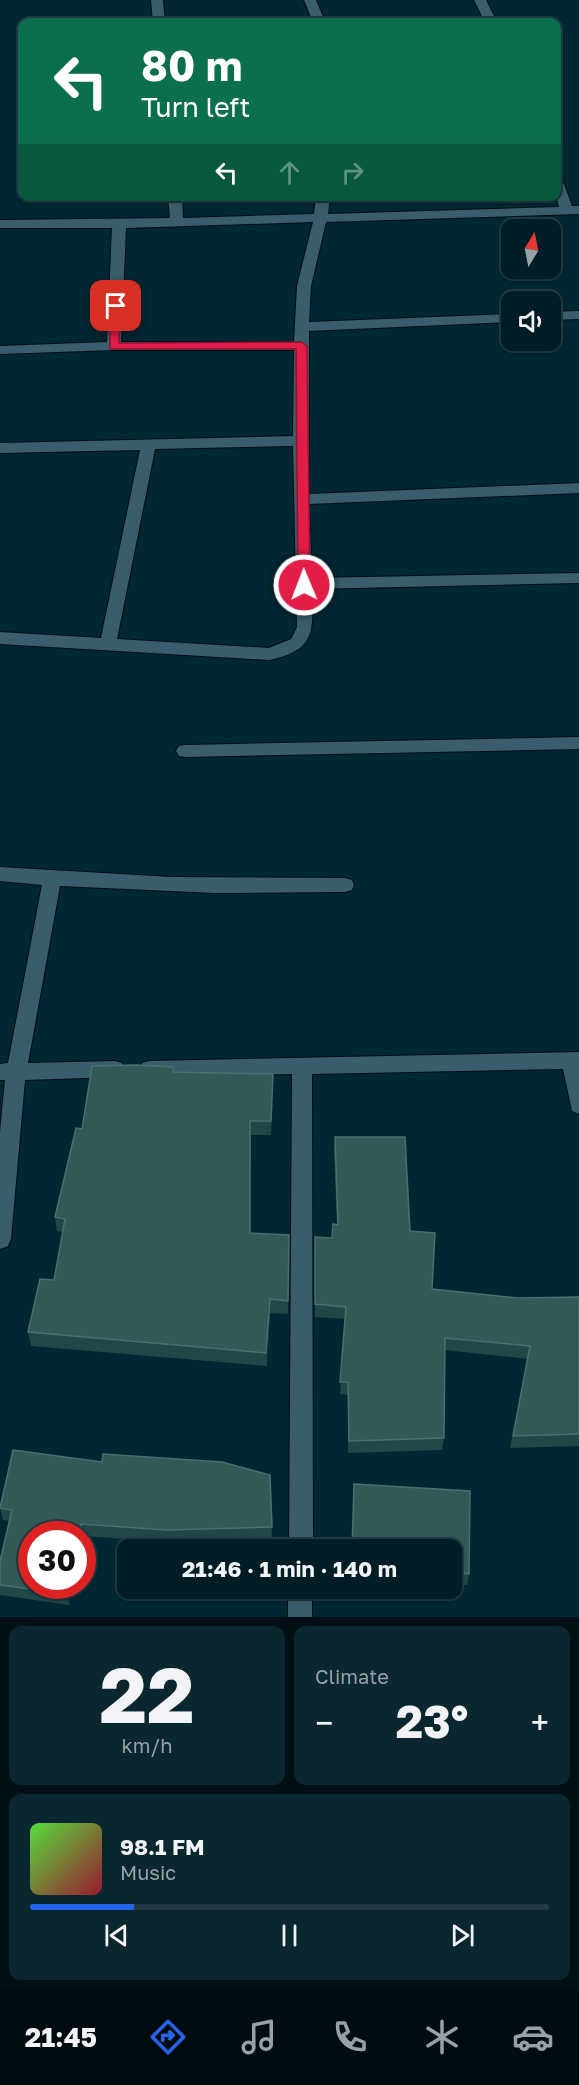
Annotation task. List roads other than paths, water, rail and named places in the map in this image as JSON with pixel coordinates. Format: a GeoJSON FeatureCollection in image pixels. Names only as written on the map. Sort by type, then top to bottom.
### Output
{"type":"FeatureCollection","features":[{"type":"Feature","properties":{"kind":"street"},"geometry":{"type":"LineString","coordinates":[[158,0],[159,18]]}},
{"type":"Feature","properties":{"kind":"street"},"geometry":{"type":"LineString","coordinates":[[310,0],[317,18]]}},
{"type":"Feature","properties":{"kind":"street"},"geometry":{"type":"LineString","coordinates":[[480,0],[489,18]]}},
{"type":"Feature","properties":{"kind":"street"},"geometry":{"type":"LineString","coordinates":[[0,224],[119,224],[573,210],[561,188]]}},
{"type":"Feature","properties":{"kind":"street"},"geometry":{"type":"LineString","coordinates":[[175,201],[177,221]]}},
{"type":"Feature","properties":{"kind":"street"},"geometry":{"type":"LineString","coordinates":[[0,638],[269,654],[290,650],[302,640],[305,627],[301,441],[303,297],[321,218],[323,201]]}},
{"type":"Feature","properties":{"kind":"street"},"geometry":{"type":"LineString","coordinates":[[114,346],[119,224]]}},
{"type":"Feature","properties":{"kind":"street"},"geometry":{"type":"LineString","coordinates":[[561,316],[579,315]]}},
{"type":"Feature","properties":{"kind":"street"},"geometry":{"type":"LineString","coordinates":[[302,327],[501,318]]}},
{"type":"Feature","properties":{"kind":"street"},"geometry":{"type":"LineString","coordinates":[[1,353],[114,346],[302,346]]}},
{"type":"Feature","properties":{"kind":"street"},"geometry":{"type":"LineString","coordinates":[[0,448],[301,441]]}},
{"type":"Feature","properties":{"kind":"street"},"geometry":{"type":"LineString","coordinates":[[108,645],[148,445]]}},
{"type":"Feature","properties":{"kind":"street"},"geometry":{"type":"LineString","coordinates":[[302,500],[579,488]]}},
{"type":"Feature","properties":{"kind":"street"},"geometry":{"type":"LineString","coordinates":[[304,585],[579,578]]}},
{"type":"Feature","properties":{"kind":"street"},"geometry":{"type":"LineString","coordinates":[[185,752],[579,743]]}},
{"type":"Feature","properties":{"kind":"street"},"geometry":{"type":"LineString","coordinates":[[0,874],[52,879],[271,887],[345,885]]}},
{"type":"Feature","properties":{"kind":"street"},"geometry":{"type":"LineString","coordinates":[[0,1239],[8,1072],[52,879]]}},
{"type":"Feature","properties":{"kind":"street"},"geometry":{"type":"LineString","coordinates":[[8,1072],[575,1060],[579,1105]]}},
{"type":"Feature","properties":{"kind":"street"},"geometry":{"type":"LineString","coordinates":[[301,1539],[302,1065]]}},
{"type":"Feature","properties":{"kind":"street"},"geometry":{"type":"LineString","coordinates":[[300,1599],[300,1617]]}}]}
